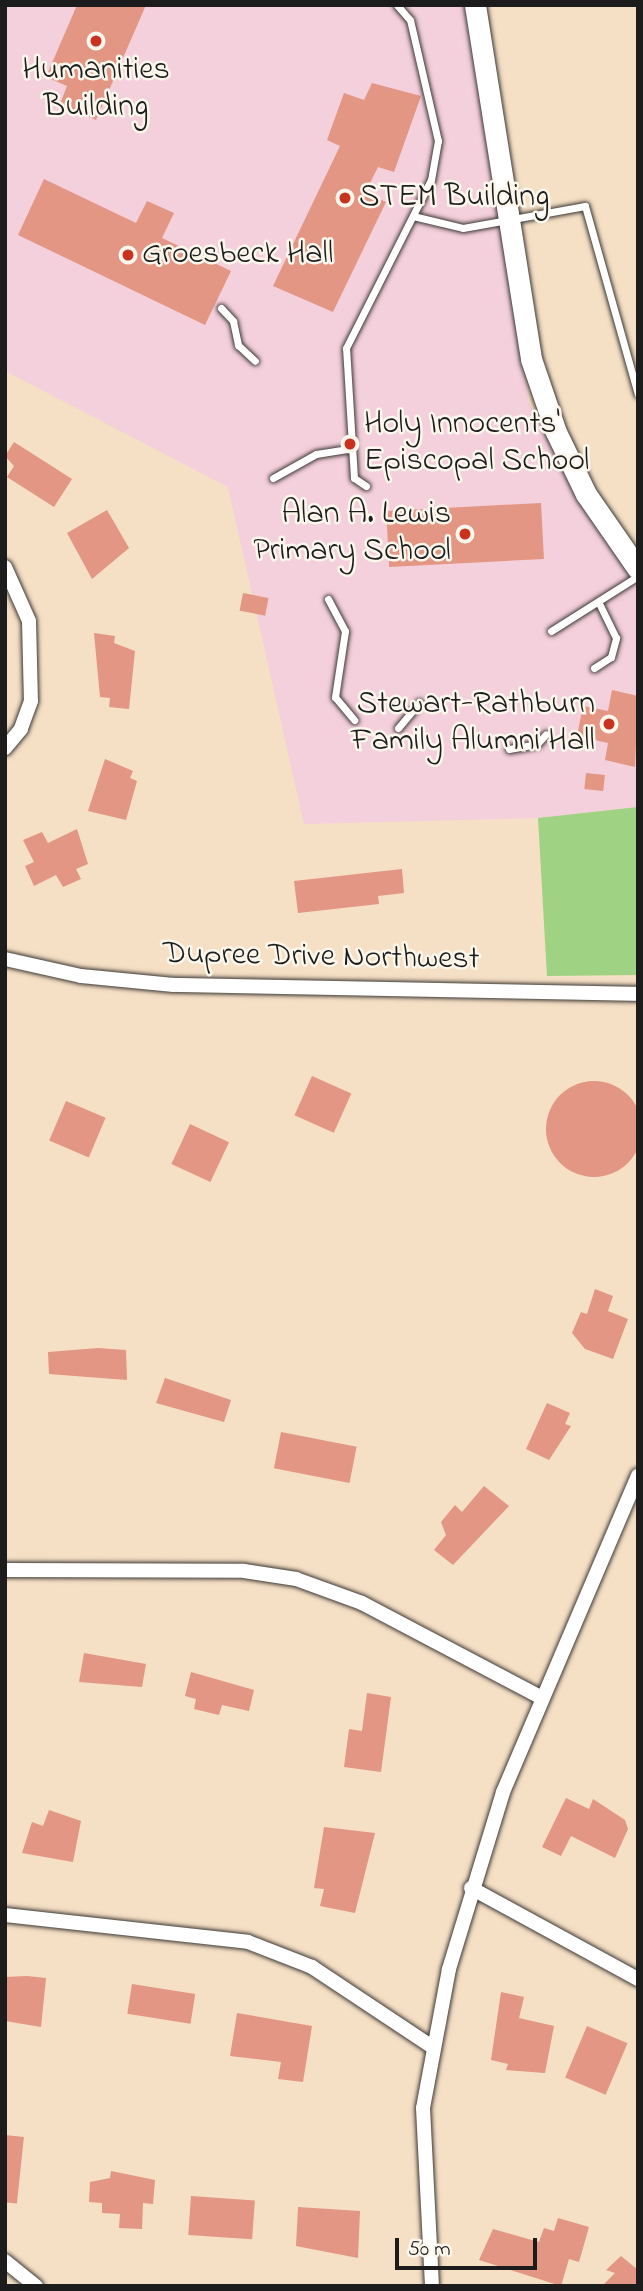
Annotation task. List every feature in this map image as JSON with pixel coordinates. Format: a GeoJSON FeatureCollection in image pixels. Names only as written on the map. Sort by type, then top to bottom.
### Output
{"type":"FeatureCollection","features":[{"type":"Feature","properties":{"kind":"street"},"geometry":{"type":"LineString","coordinates":[[475,5],[513,222],[521,310],[555,432],[586,494],[638,569]]}},
{"type":"Feature","properties":{"kind":"street"},"geometry":{"type":"LineString","coordinates":[[5,568],[29,621],[31,701],[21,729],[5,748]]}},
{"type":"Feature","properties":{"kind":"street","name":"Dupree Drive Northwest"},"geometry":{"type":"LineString","coordinates":[[5,959],[81,975],[174,985],[638,994]]}},
{"type":"Feature","properties":{"kind":"street"},"geometry":{"type":"LineString","coordinates":[[432,2286],[422,2185],[431,2046],[471,1888],[540,1697],[638,1476]]}},
{"type":"Feature","properties":{"kind":"street"},"geometry":{"type":"LineString","coordinates":[[5,1570],[244,1571],[296,1579],[362,1603],[540,1697]]}},
{"type":"Feature","properties":{"kind":"street"},"geometry":{"type":"LineString","coordinates":[[471,1888],[638,1979]]}},
{"type":"Feature","properties":{"kind":"street"},"geometry":{"type":"LineString","coordinates":[[5,1914],[259,1945],[312,1967],[431,2046]]}},
{"type":"Feature","properties":{"kind":"street"},"geometry":{"type":"LineString","coordinates":[[5,2261],[36,2286]]}},
{"type":"Feature","properties":{"kind":"lane"},"geometry":{"type":"LineString","coordinates":[[366,486],[354,478],[346,348],[431,180],[437,133],[410,20],[397,5]]}},
{"type":"Feature","properties":{"kind":"lane"},"geometry":{"type":"LineString","coordinates":[[413,216],[447,228],[513,222],[585,206],[638,394]]}},
{"type":"Feature","properties":{"kind":"lane"},"geometry":{"type":"LineString","coordinates":[[221,309],[233,321],[238,345],[255,361]]}},
{"type":"Feature","properties":{"kind":"lane"},"geometry":{"type":"LineString","coordinates":[[273,478],[316,454],[352,448]]}},
{"type":"Feature","properties":{"kind":"lane"},"geometry":{"type":"LineString","coordinates":[[551,631],[600,605],[638,576]]}},
{"type":"Feature","properties":{"kind":"lane"},"geometry":{"type":"LineString","coordinates":[[328,599],[345,631],[335,697],[354,720]]}},
{"type":"Feature","properties":{"kind":"lane"},"geometry":{"type":"LineString","coordinates":[[594,668],[611,657],[616,638],[600,605]]}},
{"type":"Feature","properties":{"kind":"lane"},"geometry":{"type":"LineString","coordinates":[[398,729],[419,703]]}},
{"type":"Feature","properties":{"kind":"lane"},"geometry":{"type":"LineString","coordinates":[[509,749],[537,744],[546,734]]}},
{"type":"Feature","properties":{"kind":"shaded area","name":"Holy Innocents' Episcopal School"},"geometry":{"type":"Polygon","coordinates":[[[5,5],[473,5],[513,222],[528,402],[605,530],[638,565],[638,807],[538,818],[304,824],[228,487],[5,371],[5,5]]]}},
{"type":"Feature","properties":{"kind":"green space"},"geometry":{"type":"Polygon","coordinates":[[[638,807],[638,975],[547,976],[538,818],[638,807]]]}},
{"type":"Feature","properties":{"kind":"building","name":"Humanities Building"},"geometry":{"type":"Polygon","coordinates":[[[77,5],[146,5],[96,120],[60,104],[67,86],[46,77],[77,5]]]}},
{"type":"Feature","properties":{"kind":"building","name":"STEM Building"},"geometry":{"type":"Polygon","coordinates":[[[372,83],[421,96],[394,172],[378,167],[365,193],[386,202],[333,312],[273,286],[340,146],[327,140],[344,93],[364,100],[372,83]]]}},
{"type":"Feature","properties":{"kind":"building","name":"Groesbeck Hall"},"geometry":{"type":"Polygon","coordinates":[[[44,179],[136,223],[147,201],[174,213],[162,238],[231,271],[205,325],[18,235],[44,179]]]}},
{"type":"Feature","properties":{"kind":"building"},"geometry":{"type":"Polygon","coordinates":[[[14,442],[72,479],[54,507],[7,477],[14,466],[5,456],[14,442]]]}},
{"type":"Feature","properties":{"kind":"building","name":"Alan A. Lewis Primary School"},"geometry":{"type":"Polygon","coordinates":[[[541,503],[544,559],[389,567],[386,511],[541,503]]]}},
{"type":"Feature","properties":{"kind":"building"},"geometry":{"type":"Polygon","coordinates":[[[107,510],[129,548],[92,579],[67,533],[107,510]]]}},
{"type":"Feature","properties":{"kind":"building"},"geometry":{"type":"Polygon","coordinates":[[[243,593],[269,598],[265,616],[240,611],[243,593]]]}},
{"type":"Feature","properties":{"kind":"building"},"geometry":{"type":"Polygon","coordinates":[[[94,633],[115,636],[114,643],[135,651],[129,709],[109,707],[110,698],[100,697],[94,633]]]}},
{"type":"Feature","properties":{"kind":"building","name":"Stewart-Rathburn Family Alumni Hall"},"geometry":{"type":"Polygon","coordinates":[[[612,690],[638,696],[635,767],[605,760],[608,743],[577,736],[583,706],[608,711],[612,690]]]}},
{"type":"Feature","properties":{"kind":"building"},"geometry":{"type":"Polygon","coordinates":[[[105,759],[133,771],[130,778],[137,781],[126,820],[88,811],[105,759]]]}},
{"type":"Feature","properties":{"kind":"building"},"geometry":{"type":"Polygon","coordinates":[[[586,773],[605,775],[603,791],[584,789],[586,773]]]}},
{"type":"Feature","properties":{"kind":"building"},"geometry":{"type":"Polygon","coordinates":[[[77,829],[88,864],[76,869],[81,879],[63,887],[56,875],[34,886],[25,866],[34,862],[23,840],[42,832],[48,843],[77,829]]]}},
{"type":"Feature","properties":{"kind":"building"},"geometry":{"type":"Polygon","coordinates":[[[402,869],[404,893],[378,896],[379,904],[298,913],[294,881],[402,869]]]}},
{"type":"Feature","properties":{"kind":"building"},"geometry":{"type":"Polygon","coordinates":[[[312,1076],[351,1093],[334,1133],[295,1115],[312,1076]]]}},
{"type":"Feature","properties":{"kind":"building"},"geometry":{"type":"Polygon","coordinates":[[[594,1081],[612,1085],[628,1095],[638,1111],[642,1129],[638,1147],[628,1163],[612,1173],[594,1177],[576,1173],[560,1163],[550,1147],[546,1129],[550,1111],[560,1095],[576,1085],[594,1081]]]}},
{"type":"Feature","properties":{"kind":"building"},"geometry":{"type":"Polygon","coordinates":[[[66,1101],[106,1118],[89,1157],[49,1141],[66,1101]]]}},
{"type":"Feature","properties":{"kind":"building"},"geometry":{"type":"Polygon","coordinates":[[[190,1124],[229,1142],[210,1182],[171,1164],[190,1124]]]}},
{"type":"Feature","properties":{"kind":"building"},"geometry":{"type":"Polygon","coordinates":[[[595,1289],[613,1296],[608,1311],[628,1319],[613,1359],[585,1349],[572,1333],[581,1312],[587,1314],[595,1289]]]}},
{"type":"Feature","properties":{"kind":"building"},"geometry":{"type":"Polygon","coordinates":[[[98,1348],[126,1350],[127,1380],[49,1374],[48,1352],[98,1348]]]}},
{"type":"Feature","properties":{"kind":"building"},"geometry":{"type":"Polygon","coordinates":[[[165,1378],[231,1400],[224,1422],[156,1403],[165,1378]]]}},
{"type":"Feature","properties":{"kind":"building"},"geometry":{"type":"Polygon","coordinates":[[[547,1403],[570,1413],[565,1424],[571,1426],[549,1460],[526,1449],[547,1403]]]}},
{"type":"Feature","properties":{"kind":"building"},"geometry":{"type":"Polygon","coordinates":[[[281,1432],[357,1447],[350,1483],[274,1468],[281,1432]]]}},
{"type":"Feature","properties":{"kind":"building"},"geometry":{"type":"Polygon","coordinates":[[[484,1486],[509,1506],[453,1565],[434,1550],[446,1535],[441,1522],[455,1505],[462,1512],[484,1486]]]}},
{"type":"Feature","properties":{"kind":"building"},"geometry":{"type":"Polygon","coordinates":[[[84,1653],[146,1664],[142,1687],[79,1682],[84,1653]]]}},
{"type":"Feature","properties":{"kind":"building"},"geometry":{"type":"Polygon","coordinates":[[[191,1672],[254,1690],[249,1711],[222,1705],[219,1715],[194,1709],[196,1699],[185,1696],[191,1672]]]}},
{"type":"Feature","properties":{"kind":"building"},"geometry":{"type":"Polygon","coordinates":[[[367,1693],[391,1697],[381,1772],[344,1767],[349,1729],[362,1731],[367,1693]]]}},
{"type":"Feature","properties":{"kind":"building"},"geometry":{"type":"Polygon","coordinates":[[[566,1798],[589,1809],[593,1799],[625,1820],[628,1829],[615,1858],[571,1836],[561,1856],[542,1847],[566,1798]]]}},
{"type":"Feature","properties":{"kind":"building"},"geometry":{"type":"Polygon","coordinates":[[[49,1810],[81,1821],[73,1862],[22,1853],[32,1822],[43,1826],[49,1810]]]}},
{"type":"Feature","properties":{"kind":"building"},"geometry":{"type":"Polygon","coordinates":[[[324,1827],[375,1833],[355,1913],[320,1906],[324,1889],[314,1888],[324,1827]]]}},
{"type":"Feature","properties":{"kind":"building"},"geometry":{"type":"Polygon","coordinates":[[[5,1977],[46,1978],[41,2027],[5,2021],[5,1977]]]}},
{"type":"Feature","properties":{"kind":"building"},"geometry":{"type":"Polygon","coordinates":[[[132,1984],[195,1994],[191,2024],[127,2014],[132,1984]]]}},
{"type":"Feature","properties":{"kind":"building"},"geometry":{"type":"Polygon","coordinates":[[[501,1992],[524,1997],[519,2018],[554,2026],[545,2073],[506,2070],[508,2064],[491,2060],[501,1992]]]}},
{"type":"Feature","properties":{"kind":"building"},"geometry":{"type":"Polygon","coordinates":[[[237,2013],[312,2026],[303,2082],[278,2079],[281,2062],[230,2056],[237,2013]]]}},
{"type":"Feature","properties":{"kind":"building"},"geometry":{"type":"Polygon","coordinates":[[[587,2026],[628,2043],[606,2095],[565,2078],[587,2026]]]}},
{"type":"Feature","properties":{"kind":"building"},"geometry":{"type":"Polygon","coordinates":[[[5,2135],[24,2137],[17,2204],[5,2202],[5,2135]]]}},
{"type":"Feature","properties":{"kind":"building"},"geometry":{"type":"Polygon","coordinates":[[[111,2171],[155,2180],[153,2204],[143,2203],[142,2229],[119,2228],[120,2214],[102,2213],[102,2203],[89,2202],[90,2182],[110,2178],[111,2171]]]}},
{"type":"Feature","properties":{"kind":"building"},"geometry":{"type":"Polygon","coordinates":[[[191,2196],[255,2200],[252,2239],[188,2235],[191,2196]]]}},
{"type":"Feature","properties":{"kind":"building"},"geometry":{"type":"Polygon","coordinates":[[[298,2207],[360,2211],[358,2258],[296,2246],[298,2207]]]}},
{"type":"Feature","properties":{"kind":"building"},"geometry":{"type":"Polygon","coordinates":[[[558,2218],[589,2227],[579,2262],[569,2259],[561,2286],[479,2260],[493,2229],[539,2242],[544,2228],[554,2231],[558,2218]]]}},
{"type":"Feature","properties":{"kind":"building"},"geometry":{"type":"Polygon","coordinates":[[[621,2256],[638,2270],[638,2286],[602,2286],[615,2273],[606,2270],[621,2256]]]}},
{"type":"Feature","properties":{"kind":"place","name":"Humanities Building"},"geometry":{"type":"Point","coordinates":[96,41]}},
{"type":"Feature","properties":{"kind":"place","name":"STEM Building"},"geometry":{"type":"Point","coordinates":[345,198]}},
{"type":"Feature","properties":{"kind":"place","name":"Groesbeck Hall"},"geometry":{"type":"Point","coordinates":[128,255]}},
{"type":"Feature","properties":{"kind":"place","name":"Holy Innocents' Episcopal School"},"geometry":{"type":"Point","coordinates":[350,444]}},
{"type":"Feature","properties":{"kind":"place","name":"Alan A. Lewis Primary School"},"geometry":{"type":"Point","coordinates":[465,534]}},
{"type":"Feature","properties":{"kind":"place","name":"Stewart-Rathburn Family Alumni Hall"},"geometry":{"type":"Point","coordinates":[609,724]}}]}
